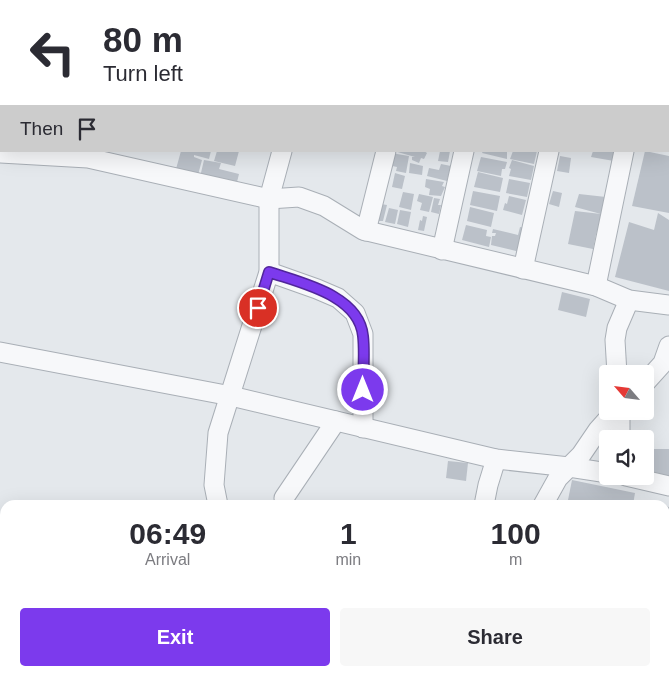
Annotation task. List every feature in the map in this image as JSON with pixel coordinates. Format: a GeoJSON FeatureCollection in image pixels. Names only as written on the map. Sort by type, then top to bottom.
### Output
{"type":"FeatureCollection","features":[{"type":"Feature","properties":{"kind":"street"},"geometry":{"type":"LineString","coordinates":[[217,500],[214,485],[218,433],[269,272],[269,199],[282,152]]}},
{"type":"Feature","properties":{"kind":"street"},"geometry":{"type":"LineString","coordinates":[[366,231],[386,152]]}},
{"type":"Feature","properties":{"kind":"street"},"geometry":{"type":"LineString","coordinates":[[442,250],[464,152]]}},
{"type":"Feature","properties":{"kind":"street"},"geometry":{"type":"LineString","coordinates":[[523,268],[549,152]]}},
{"type":"Feature","properties":{"kind":"street"},"geometry":{"type":"LineString","coordinates":[[596,286],[624,152]]}},
{"type":"Feature","properties":{"kind":"street"},"geometry":{"type":"LineString","coordinates":[[0,153],[89,155],[269,199],[299,196],[324,206],[366,231],[596,286],[629,300],[669,305]]}},
{"type":"Feature","properties":{"kind":"street"},"geometry":{"type":"LineString","coordinates":[[269,272],[338,298],[355,313],[363,334],[363,428]]}},
{"type":"Feature","properties":{"kind":"street"},"geometry":{"type":"LineString","coordinates":[[616,365],[616,328],[629,300]]}},
{"type":"Feature","properties":{"kind":"street"},"geometry":{"type":"LineString","coordinates":[[654,373],[663,363],[669,346]]}},
{"type":"Feature","properties":{"kind":"street"},"geometry":{"type":"LineString","coordinates":[[0,352],[231,396],[496,459],[599,472]]}},
{"type":"Feature","properties":{"kind":"street"},"geometry":{"type":"LineString","coordinates":[[546,500],[558,478],[581,455],[607,420]]}},
{"type":"Feature","properties":{"kind":"street"},"geometry":{"type":"LineString","coordinates":[[284,498],[336,421]]}},
{"type":"Feature","properties":{"kind":"street"},"geometry":{"type":"LineString","coordinates":[[485,500],[496,459]]}},
{"type":"Feature","properties":{"kind":"street"},"geometry":{"type":"LineString","coordinates":[[654,483],[669,486]]}},
{"type":"Feature","properties":{"kind":"street"},"geometry":{"type":"LineString","coordinates":[[488,485],[497,500]]}},
{"type":"Feature","properties":{"kind":"building"},"geometry":{"type":"Polygon","coordinates":[[[181,152],[211,152],[209,159],[194,155],[194,157],[202,160],[198,175],[176,169],[181,152]]]}},
{"type":"Feature","properties":{"kind":"building"},"geometry":{"type":"Polygon","coordinates":[[[217,152],[239,152],[235,166],[214,161],[217,152]]]}},
{"type":"Feature","properties":{"kind":"building"},"geometry":{"type":"Polygon","coordinates":[[[398,152],[427,153],[424,159],[421,158],[419,163],[412,160],[412,157],[415,157],[398,152]]]}},
{"type":"Feature","properties":{"kind":"building"},"geometry":{"type":"Polygon","coordinates":[[[440,152],[450,152],[448,162],[438,161],[440,152]]]}},
{"type":"Feature","properties":{"kind":"building"},"geometry":{"type":"Polygon","coordinates":[[[507,152],[507,159],[482,153],[507,152]]]}},
{"type":"Feature","properties":{"kind":"building"},"geometry":{"type":"Polygon","coordinates":[[[513,152],[537,152],[534,164],[510,159],[513,152]]]}},
{"type":"Feature","properties":{"kind":"building"},"geometry":{"type":"Polygon","coordinates":[[[593,152],[616,152],[614,161],[591,157],[593,152]]]}},
{"type":"Feature","properties":{"kind":"building"},"geometry":{"type":"Polygon","coordinates":[[[645,152],[669,156],[669,213],[632,206],[645,152]]]}},
{"type":"Feature","properties":{"kind":"building"},"geometry":{"type":"Polygon","coordinates":[[[391,153],[409,156],[406,173],[396,171],[397,167],[388,165],[391,153]]]}},
{"type":"Feature","properties":{"kind":"building"},"geometry":{"type":"Polygon","coordinates":[[[560,156],[571,158],[569,173],[557,171],[560,156]]]}},
{"type":"Feature","properties":{"kind":"building"},"geometry":{"type":"Polygon","coordinates":[[[481,157],[507,162],[505,169],[502,169],[501,176],[477,171],[481,157]]]}},
{"type":"Feature","properties":{"kind":"building"},"geometry":{"type":"Polygon","coordinates":[[[204,160],[221,163],[219,169],[239,174],[236,186],[200,177],[204,160]]]}},
{"type":"Feature","properties":{"kind":"building"},"geometry":{"type":"Polygon","coordinates":[[[512,160],[534,166],[531,180],[509,176],[512,160]]]}},
{"type":"Feature","properties":{"kind":"building"},"geometry":{"type":"Polygon","coordinates":[[[410,163],[423,166],[422,175],[409,173],[410,163]]]}},
{"type":"Feature","properties":{"kind":"building"},"geometry":{"type":"Polygon","coordinates":[[[441,164],[451,166],[447,181],[427,176],[429,168],[439,170],[441,164]]]}},
{"type":"Feature","properties":{"kind":"building"},"geometry":{"type":"Polygon","coordinates":[[[478,172],[503,178],[500,192],[474,187],[478,172]]]}},
{"type":"Feature","properties":{"kind":"building"},"geometry":{"type":"Polygon","coordinates":[[[395,173],[405,176],[402,189],[392,187],[395,173]]]}},
{"type":"Feature","properties":{"kind":"building"},"geometry":{"type":"Polygon","coordinates":[[[426,179],[444,182],[442,186],[445,187],[441,196],[429,195],[430,189],[425,187],[426,179]]]}},
{"type":"Feature","properties":{"kind":"building"},"geometry":{"type":"Polygon","coordinates":[[[509,179],[530,183],[527,197],[506,193],[509,179]]]}},
{"type":"Feature","properties":{"kind":"building"},"geometry":{"type":"Polygon","coordinates":[[[473,191],[500,196],[497,211],[470,205],[473,191]]]}},
{"type":"Feature","properties":{"kind":"building"},"geometry":{"type":"Polygon","coordinates":[[[553,191],[562,193],[559,207],[549,204],[553,191]]]}},
{"type":"Feature","properties":{"kind":"building"},"geometry":{"type":"Polygon","coordinates":[[[403,192],[414,194],[411,210],[399,207],[403,192]]]}},
{"type":"Feature","properties":{"kind":"building"},"geometry":{"type":"Polygon","coordinates":[[[419,194],[433,197],[429,212],[420,210],[422,203],[417,201],[419,194]]]}},
{"type":"Feature","properties":{"kind":"building"},"geometry":{"type":"Polygon","coordinates":[[[579,194],[606,197],[593,249],[568,244],[575,211],[601,214],[575,207],[579,194]]]}},
{"type":"Feature","properties":{"kind":"building"},"geometry":{"type":"Polygon","coordinates":[[[509,196],[526,200],[522,215],[503,210],[509,196]]]}},
{"type":"Feature","properties":{"kind":"building"},"geometry":{"type":"Polygon","coordinates":[[[434,198],[440,199],[438,205],[441,205],[439,214],[431,212],[434,198]]]}},
{"type":"Feature","properties":{"kind":"building"},"geometry":{"type":"Polygon","coordinates":[[[381,204],[387,205],[383,221],[377,221],[381,204]]]}},
{"type":"Feature","properties":{"kind":"building"},"geometry":{"type":"Polygon","coordinates":[[[470,207],[494,213],[491,227],[467,221],[470,207]]]}},
{"type":"Feature","properties":{"kind":"building"},"geometry":{"type":"Polygon","coordinates":[[[389,208],[398,210],[395,224],[385,222],[389,208]]]}},
{"type":"Feature","properties":{"kind":"building"},"geometry":{"type":"Polygon","coordinates":[[[400,210],[411,212],[408,227],[397,224],[400,210]]]}},
{"type":"Feature","properties":{"kind":"building"},"geometry":{"type":"Polygon","coordinates":[[[658,213],[669,220],[669,291],[615,277],[629,222],[654,230],[658,213]]]}},
{"type":"Feature","properties":{"kind":"building"},"geometry":{"type":"Polygon","coordinates":[[[423,216],[427,217],[424,231],[418,230],[423,216]]]}},
{"type":"Feature","properties":{"kind":"building"},"geometry":{"type":"Polygon","coordinates":[[[466,225],[487,230],[486,236],[491,237],[489,247],[462,240],[466,225]]]}},
{"type":"Feature","properties":{"kind":"building"},"geometry":{"type":"Polygon","coordinates":[[[520,227],[526,228],[520,252],[491,245],[492,236],[495,236],[496,233],[492,233],[493,229],[518,235],[520,227]]]}},
{"type":"Feature","properties":{"kind":"building"},"geometry":{"type":"Polygon","coordinates":[[[562,292],[590,299],[586,317],[558,310],[562,292]]]}},
{"type":"Feature","properties":{"kind":"building"},"geometry":{"type":"Polygon","coordinates":[[[654,449],[669,449],[669,477],[654,474],[654,449]]]}},
{"type":"Feature","properties":{"kind":"building"},"geometry":{"type":"Polygon","coordinates":[[[448,461],[468,463],[466,481],[446,478],[448,461]]]}},
{"type":"Feature","properties":{"kind":"building"},"geometry":{"type":"Polygon","coordinates":[[[572,480],[635,493],[634,500],[568,500],[572,480]]]}},
{"type":"Feature","properties":{"kind":"route"},"geometry":{"type":"LineString","coordinates":[[258,308],[269,272],[338,298],[355,313],[363,334],[363,390]]}}]}
